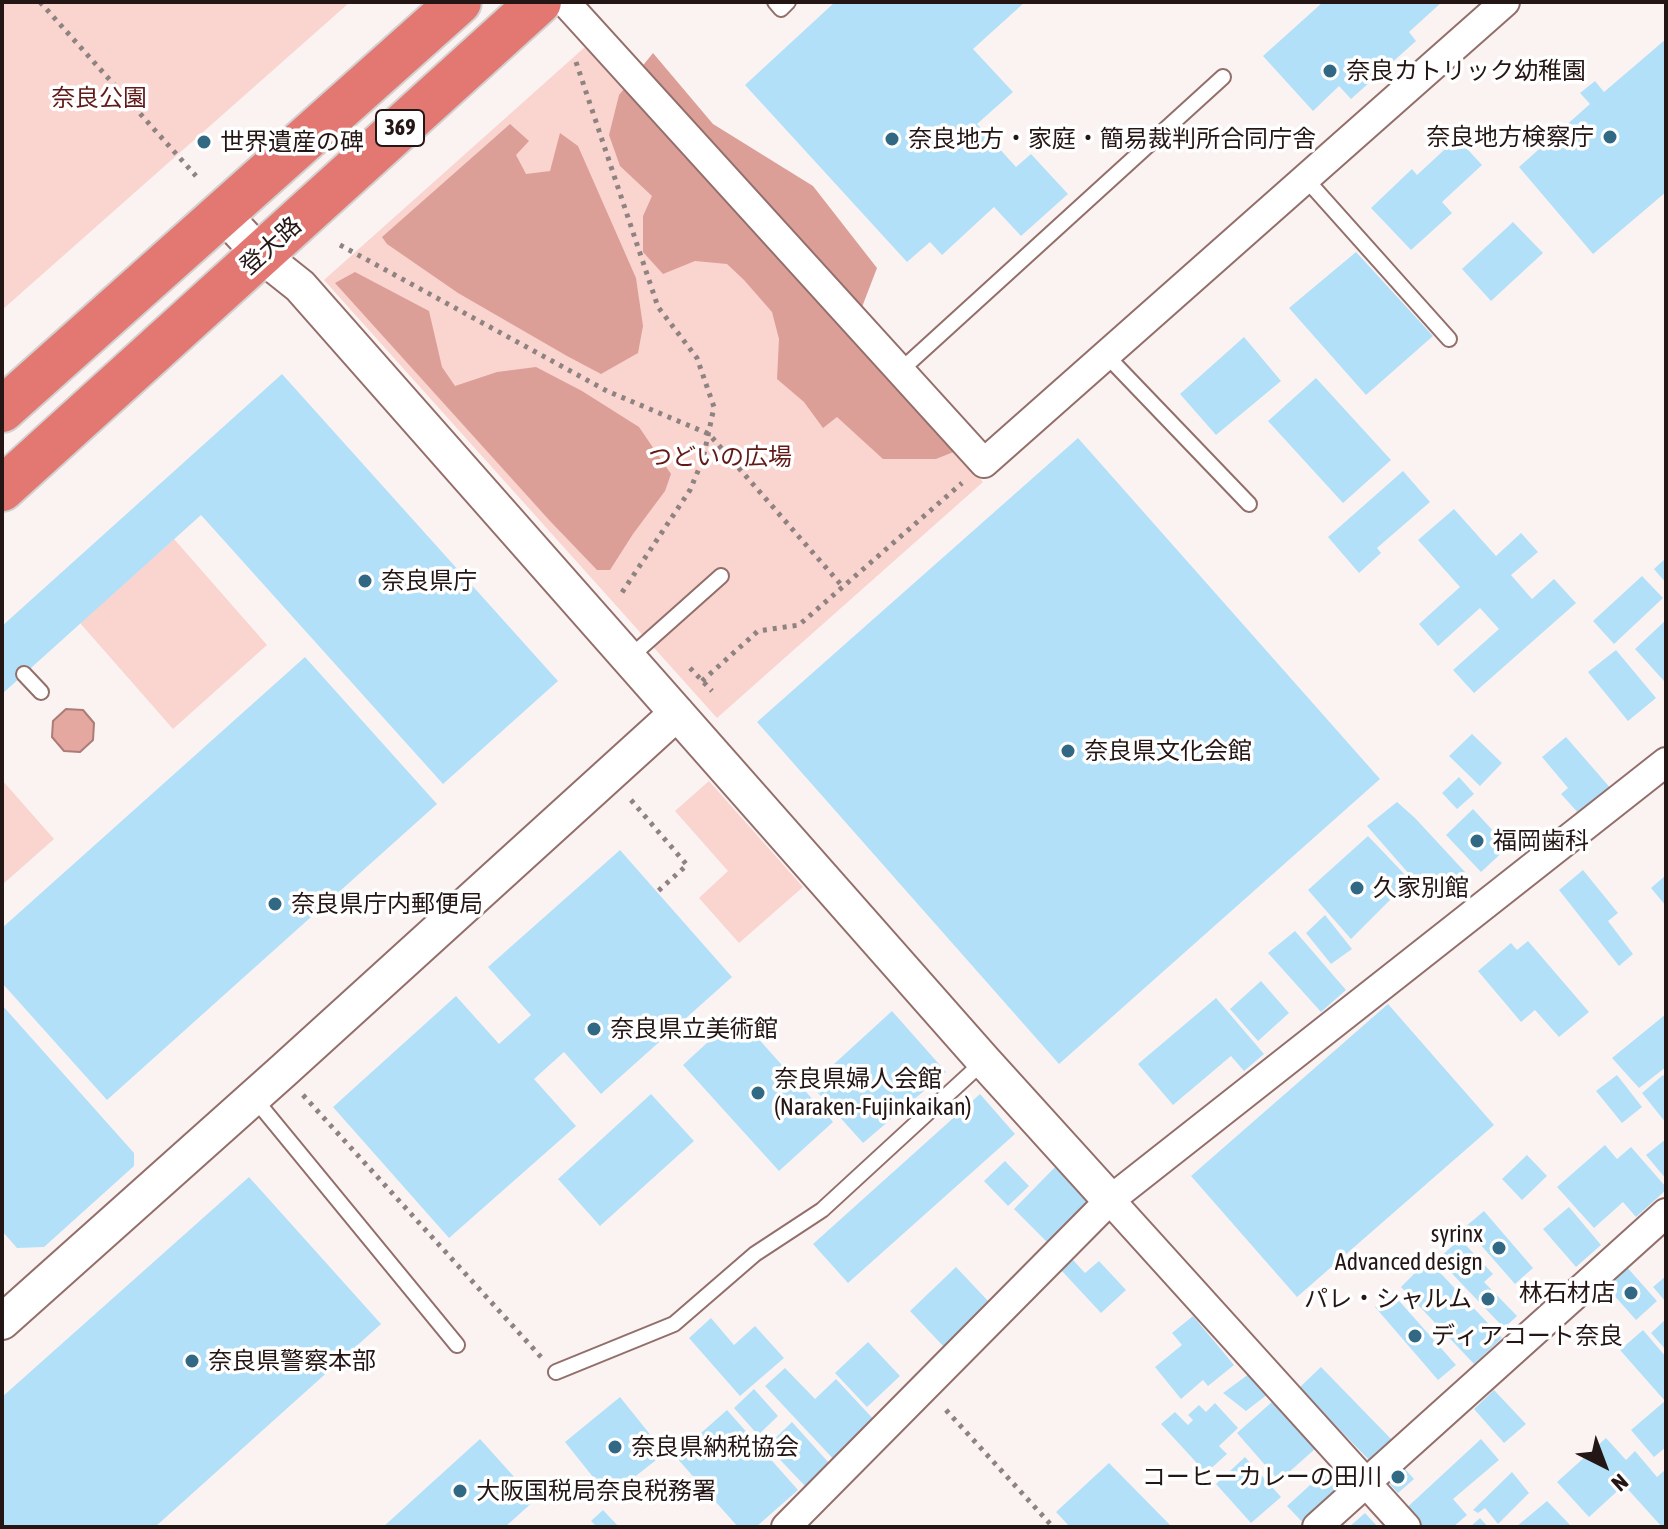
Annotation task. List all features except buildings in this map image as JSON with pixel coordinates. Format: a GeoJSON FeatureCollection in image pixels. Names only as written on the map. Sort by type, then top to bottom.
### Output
{"type":"FeatureCollection","features":[{"type":"Feature","properties":{"kind":"highway","name":"369"},"geometry":{"type":"LineString","coordinates":[[2,410],[459,2]]}},
{"type":"Feature","properties":{"kind":"highway","name":"登大路"},"geometry":{"type":"LineString","coordinates":[[2,489],[539,2]]}},
{"type":"Feature","properties":{"kind":"street"},"geometry":{"type":"LineString","coordinates":[[565,2],[984,463],[1505,2]]}},
{"type":"Feature","properties":{"kind":"street"},"geometry":{"type":"LineString","coordinates":[[223,214],[261,255],[300,286],[984,1061],[1406,1527]]}},
{"type":"Feature","properties":{"kind":"street"},"geometry":{"type":"LineString","coordinates":[[2,1322],[677,713]]}},
{"type":"Feature","properties":{"kind":"street"},"geometry":{"type":"LineString","coordinates":[[786,1527],[1110,1200],[1666,762]]}},
{"type":"Feature","properties":{"kind":"street"},"geometry":{"type":"LineString","coordinates":[[1317,1527],[1666,1213]]}},
{"type":"Feature","properties":{"kind":"lane"},"geometry":{"type":"LineString","coordinates":[[775,2],[781,9],[788,2]]}},
{"type":"Feature","properties":{"kind":"lane"},"geometry":{"type":"LineString","coordinates":[[900,371],[1223,77]]}},
{"type":"Feature","properties":{"kind":"lane"},"geometry":{"type":"LineString","coordinates":[[1305,178],[1449,339]]}},
{"type":"Feature","properties":{"kind":"lane"},"geometry":{"type":"LineString","coordinates":[[1106,355],[1249,504]]}},
{"type":"Feature","properties":{"kind":"lane"},"geometry":{"type":"LineString","coordinates":[[628,658],[721,576]]}},
{"type":"Feature","properties":{"kind":"lane"},"geometry":{"type":"LineString","coordinates":[[24,674],[41,692]]}},
{"type":"Feature","properties":{"kind":"lane"},"geometry":{"type":"LineString","coordinates":[[553,1369],[674,1324],[755,1254],[822,1210],[984,1061]]}},
{"type":"Feature","properties":{"kind":"lane"},"geometry":{"type":"LineString","coordinates":[[253,1097],[457,1345]]}},
{"type":"Feature","properties":{"kind":"path"},"geometry":{"type":"LineString","coordinates":[[40,2],[196,176]]}},
{"type":"Feature","properties":{"kind":"path"},"geometry":{"type":"LineString","coordinates":[[572,49],[658,307],[697,358],[714,407],[703,459],[690,490],[617,600]]}},
{"type":"Feature","properties":{"kind":"path"},"geometry":{"type":"LineString","coordinates":[[340,245],[607,391],[709,434],[843,587]]}},
{"type":"Feature","properties":{"kind":"path"},"geometry":{"type":"LineString","coordinates":[[702,681],[758,631],[799,625],[984,463]]}},
{"type":"Feature","properties":{"kind":"path"},"geometry":{"type":"LineString","coordinates":[[690,668],[712,691]]}},
{"type":"Feature","properties":{"kind":"path"},"geometry":{"type":"LineString","coordinates":[[624,791],[687,865],[657,892]]}},
{"type":"Feature","properties":{"kind":"path"},"geometry":{"type":"LineString","coordinates":[[296,1087],[553,1369]]}},
{"type":"Feature","properties":{"kind":"path"},"geometry":{"type":"LineString","coordinates":[[925,1386],[1053,1527]]}},
{"type":"Feature","properties":{"kind":"green space","name":"奈良公園"},"geometry":{"type":"Polygon","coordinates":[[[2,2],[350,2],[2,310],[2,2]]]}},
{"type":"Feature","properties":{"kind":"green space","name":"つどいの広場"},"geometry":{"type":"Polygon","coordinates":[[[585,47],[983,482],[717,718],[324,280],[585,47]]]}},
{"type":"Feature","properties":{"kind":"green space"},"geometry":{"type":"Polygon","coordinates":[[[174,539],[267,645],[173,729],[80,623],[174,539]]]}},
{"type":"Feature","properties":{"kind":"green space"},"geometry":{"type":"Polygon","coordinates":[[[2,780],[54,839],[2,885],[2,780]]]}},
{"type":"Feature","properties":{"kind":"green space"},"geometry":{"type":"Polygon","coordinates":[[[709,781],[803,887],[739,943],[699,898],[728,871],[675,811],[709,781]]]}},
{"type":"Feature","properties":{"kind":"shaded area"},"geometry":{"type":"Polygon","coordinates":[[[653,53],[713,124],[813,186],[877,268],[862,307],[981,441],[936,459],[883,459],[837,417],[823,428],[804,402],[777,379],[779,339],[772,312],[744,280],[727,264],[695,261],[663,274],[643,252],[643,216],[652,196],[620,166],[609,135],[619,95],[653,53]]]}},
{"type":"Feature","properties":{"kind":"shaded area"},"geometry":{"type":"Polygon","coordinates":[[[510,124],[529,141],[516,155],[526,174],[550,171],[560,133],[578,146],[636,278],[643,326],[638,353],[601,374],[458,293],[387,244],[382,237],[510,124]]]}},
{"type":"Feature","properties":{"kind":"shaded area"},"geometry":{"type":"Polygon","coordinates":[[[355,272],[429,311],[442,367],[455,386],[497,372],[536,367],[582,391],[639,427],[671,474],[665,491],[610,570],[597,570],[550,521],[335,283],[355,272]]]}},
{"type":"Feature","properties":{"kind":"shaded area"},"geometry":{"type":"Polygon","coordinates":[[[66,709],[83,710],[94,723],[93,740],[80,752],[64,751],[52,737],[53,721],[66,709]]]}},
{"type":"Feature","properties":{"kind":"place","name":"奈良カトリック幼稚園"},"geometry":{"type":"Point","coordinates":[1330,71]}},
{"type":"Feature","properties":{"kind":"place","name":"奈良地方検察庁"},"geometry":{"type":"Point","coordinates":[1610,137]}},
{"type":"Feature","properties":{"kind":"place","name":"奈良地方・家庭・簡易裁判所合同庁舎"},"geometry":{"type":"Point","coordinates":[892,139]}},
{"type":"Feature","properties":{"kind":"place","name":"世界遺産の碑"},"geometry":{"type":"Point","coordinates":[204,142]}},
{"type":"Feature","properties":{"kind":"place","name":"奈良県庁"},"geometry":{"type":"Point","coordinates":[365,581]}},
{"type":"Feature","properties":{"kind":"place","name":"奈良県文化会館"},"geometry":{"type":"Point","coordinates":[1068,751]}},
{"type":"Feature","properties":{"kind":"place","name":"福岡歯科"},"geometry":{"type":"Point","coordinates":[1477,841]}},
{"type":"Feature","properties":{"kind":"place","name":"久家別館"},"geometry":{"type":"Point","coordinates":[1357,888]}},
{"type":"Feature","properties":{"kind":"place","name":"奈良県庁内郵便局"},"geometry":{"type":"Point","coordinates":[275,904]}},
{"type":"Feature","properties":{"kind":"place","name":"奈良県立美術館"},"geometry":{"type":"Point","coordinates":[594,1029]}},
{"type":"Feature","properties":{"kind":"place","name":"奈良県婦人会館 (Naraken-Fujinkaikan)"},"geometry":{"type":"Point","coordinates":[758,1093]}},
{"type":"Feature","properties":{"kind":"place","name":"syrinx Advanced design"},"geometry":{"type":"Point","coordinates":[1499,1248]}},
{"type":"Feature","properties":{"kind":"place","name":"林石材店"},"geometry":{"type":"Point","coordinates":[1631,1293]}},
{"type":"Feature","properties":{"kind":"place","name":"パレ・シャルム"},"geometry":{"type":"Point","coordinates":[1488,1299]}},
{"type":"Feature","properties":{"kind":"place","name":"ディアコート奈良"},"geometry":{"type":"Point","coordinates":[1415,1336]}},
{"type":"Feature","properties":{"kind":"place","name":"奈良県警察本部"},"geometry":{"type":"Point","coordinates":[192,1361]}},
{"type":"Feature","properties":{"kind":"place","name":"奈良県納税協会"},"geometry":{"type":"Point","coordinates":[615,1447]}},
{"type":"Feature","properties":{"kind":"place","name":"コーヒーカレーの田川"},"geometry":{"type":"Point","coordinates":[1398,1477]}},
{"type":"Feature","properties":{"kind":"place","name":"大阪国税局奈良税務署"},"geometry":{"type":"Point","coordinates":[460,1491]}}]}
